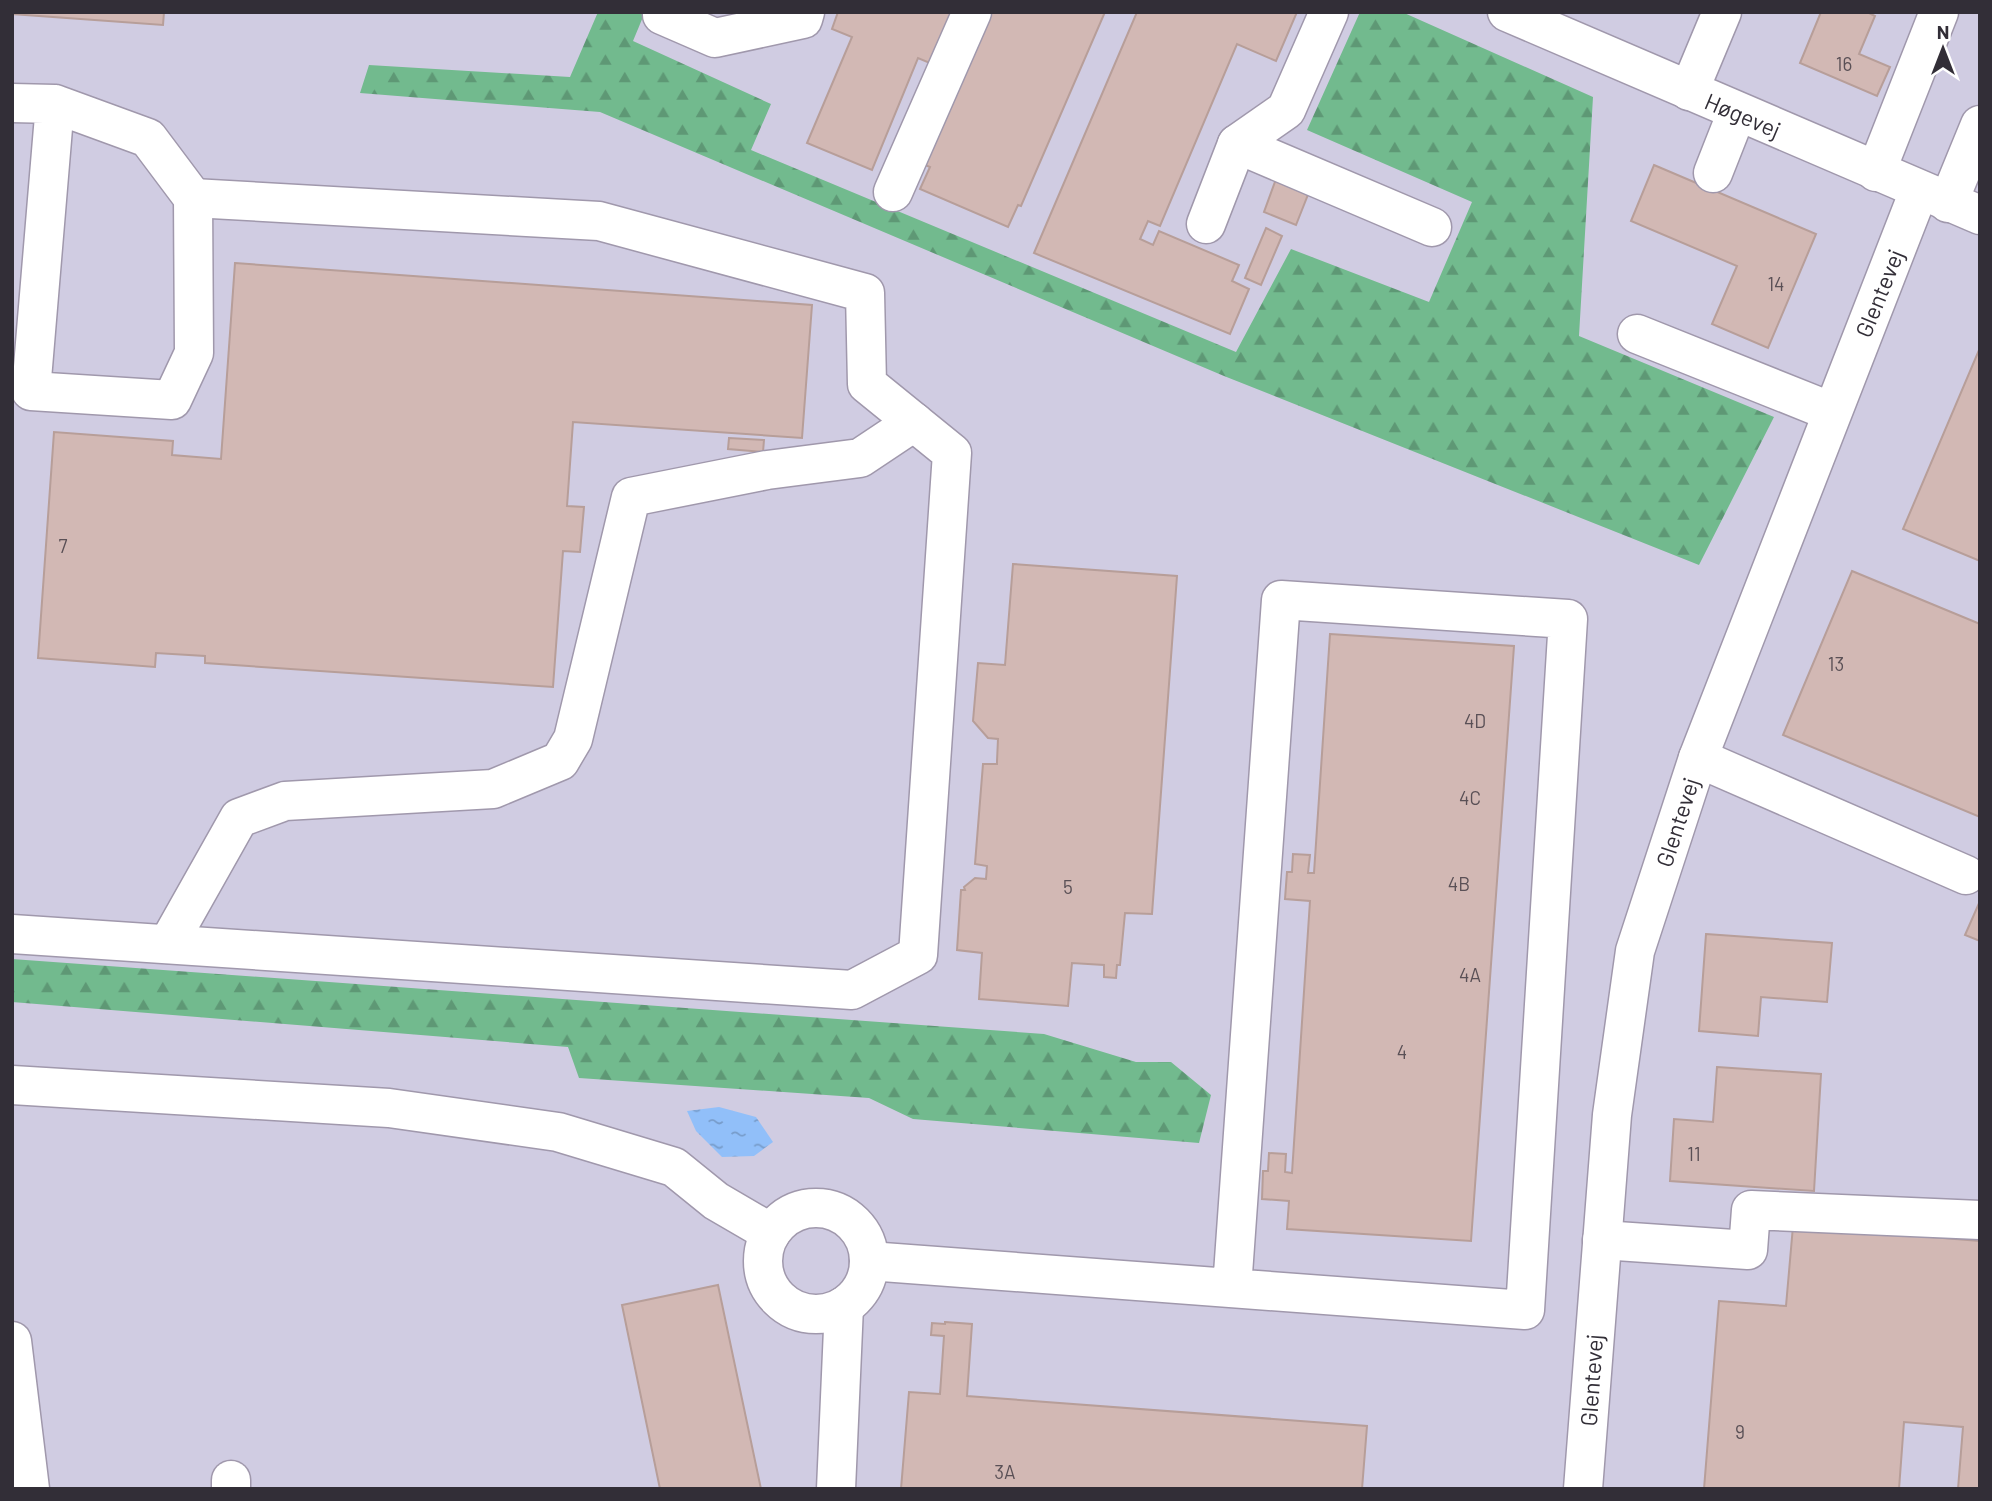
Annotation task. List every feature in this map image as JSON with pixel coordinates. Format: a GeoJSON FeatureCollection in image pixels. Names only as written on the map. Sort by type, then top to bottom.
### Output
{"type":"FeatureCollection","features":[{"type":"Feature","properties":{"kind":"street"},"geometry":{"type":"LineString","coordinates":[[662,15],[715,38],[803,19],[805,12]]}},
{"type":"Feature","properties":{"kind":"street"},"geometry":{"type":"LineString","coordinates":[[893,192],[972,12]]}},
{"type":"Feature","properties":{"kind":"street"},"geometry":{"type":"LineString","coordinates":[[1206,223],[1237,144],[1286,110],[1329,12]]}},
{"type":"Feature","properties":{"kind":"street","name":"Høgevej"},"geometry":{"type":"LineString","coordinates":[[1507,12],[1949,203]]}},
{"type":"Feature","properties":{"kind":"street"},"geometry":{"type":"LineString","coordinates":[[1689,92],[1722,12]]}},
{"type":"Feature","properties":{"kind":"street"},"geometry":{"type":"LineString","coordinates":[[1876,172],[1939,12]]}},
{"type":"Feature","properties":{"kind":"street"},"geometry":{"type":"LineString","coordinates":[[12,103],[55,104],[148,138],[193,198],[194,353],[172,400],[31,391],[55,104]]}},
{"type":"Feature","properties":{"kind":"street"},"geometry":{"type":"LineString","coordinates":[[1713,173],[1737,112]]}},
{"type":"Feature","properties":{"kind":"street","name":"Glentevej"},"geometry":{"type":"LineString","coordinates":[[1583,1489],[1612,1115],[1635,951],[1698,758],[1832,412],[1949,203],[1980,125]]}},
{"type":"Feature","properties":{"kind":"street"},"geometry":{"type":"LineString","coordinates":[[1237,144],[1432,227]]}},
{"type":"Feature","properties":{"kind":"street"},"geometry":{"type":"LineString","coordinates":[[12,934],[852,990],[918,956],[951,453],[867,384],[865,293],[599,221],[193,198]]}},
{"type":"Feature","properties":{"kind":"street"},"geometry":{"type":"LineString","coordinates":[[1637,334],[1832,412]]}},
{"type":"Feature","properties":{"kind":"street"},"geometry":{"type":"LineString","coordinates":[[168,944],[239,818],[285,801],[493,789],[560,761],[573,739],[631,497],[766,470],[860,458],[914,422]]}},
{"type":"Feature","properties":{"kind":"street"},"geometry":{"type":"LineString","coordinates":[[869,1261],[1525,1310],[1568,619],[1281,600],[1232,1288]]}},
{"type":"Feature","properties":{"kind":"street"},"geometry":{"type":"LineString","coordinates":[[1698,758],[1966,875]]}},
{"type":"Feature","properties":{"kind":"street"},"geometry":{"type":"LineString","coordinates":[[12,1085],[389,1108],[558,1132],[674,1167],[716,1201],[771,1233]]}},
{"type":"Feature","properties":{"kind":"street"},"geometry":{"type":"LineString","coordinates":[[815,1208],[832,1211],[846,1218],[859,1230],[869,1261],[866,1278],[857,1294],[844,1306],[828,1313],[810,1314],[792,1309],[778,1298],[768,1284],[763,1266],[764,1249],[771,1233],[783,1219],[799,1211],[815,1208]]}},
{"type":"Feature","properties":{"kind":"street"},"geometry":{"type":"LineString","coordinates":[[1602,1240],[1748,1250],[1751,1210],[1980,1220]]}},
{"type":"Feature","properties":{"kind":"street"},"geometry":{"type":"LineString","coordinates":[[836,1489],[844,1306]]}},
{"type":"Feature","properties":{"kind":"street"},"geometry":{"type":"LineString","coordinates":[[12,1341],[30,1489]]}},
{"type":"Feature","properties":{"kind":"shaded area"},"geometry":{"type":"Polygon","coordinates":[[[12,12],[1980,12],[1980,1489],[12,1489],[12,12]]]}},
{"type":"Feature","properties":{"kind":"green space"},"geometry":{"type":"Polygon","coordinates":[[[598,12],[645,12],[633,41],[771,104],[751,150],[1236,352],[1291,249],[1429,302],[1472,202],[1307,130],[1360,12],[1402,12],[1593,97],[1579,336],[1774,417],[1699,565],[1224,376],[600,112],[360,93],[369,65],[570,77],[598,12]]]}},
{"type":"Feature","properties":{"kind":"green space"},"geometry":{"type":"Polygon","coordinates":[[[12,959],[1044,1034],[1136,1062],[1171,1062],[1211,1095],[1199,1143],[913,1119],[869,1098],[579,1078],[568,1047],[12,1002],[12,959]]]}},
{"type":"Feature","properties":{"kind":"water"},"geometry":{"type":"Polygon","coordinates":[[[719,1107],[756,1117],[773,1142],[754,1156],[722,1157],[696,1131],[687,1111],[719,1107]]]}},
{"type":"Feature","properties":{"kind":"building"},"geometry":{"type":"Polygon","coordinates":[[[12,12],[164,12],[163,25],[12,12]]]}},
{"type":"Feature","properties":{"kind":"building"},"geometry":{"type":"Polygon","coordinates":[[[838,12],[959,12],[937,66],[918,58],[872,170],[807,143],[852,37],[832,29],[838,12]]]}},
{"type":"Feature","properties":{"kind":"building"},"geometry":{"type":"Polygon","coordinates":[[[991,12],[1105,12],[1021,206],[1018,205],[1008,227],[920,189],[930,167],[925,165],[991,12]]]}},
{"type":"Feature","properties":{"kind":"building"},"geometry":{"type":"Polygon","coordinates":[[[1137,12],[1297,12],[1276,61],[1237,44],[1160,226],[1148,221],[1140,239],[1153,245],[1159,231],[1239,265],[1232,281],[1249,289],[1230,334],[1034,253],[1137,12]]]}},
{"type":"Feature","properties":{"kind":"building"},"geometry":{"type":"Polygon","coordinates":[[[1821,12],[1867,12],[1875,16],[1859,54],[1890,67],[1877,96],[1800,63],[1821,12]]]}},
{"type":"Feature","properties":{"kind":"building"},"geometry":{"type":"Polygon","coordinates":[[[1654,165],[1816,234],[1768,348],[1712,324],[1737,266],[1631,221],[1654,165]]]}},
{"type":"Feature","properties":{"kind":"building"},"geometry":{"type":"Polygon","coordinates":[[[1276,179],[1309,192],[1296,225],[1264,212],[1276,179]]]}},
{"type":"Feature","properties":{"kind":"building"},"geometry":{"type":"Polygon","coordinates":[[[1266,228],[1282,236],[1261,285],[1245,278],[1266,228]]]}},
{"type":"Feature","properties":{"kind":"building"},"geometry":{"type":"Polygon","coordinates":[[[235,263],[812,305],[802,438],[573,422],[567,506],[584,507],[580,552],[563,551],[553,687],[205,663],[205,656],[156,653],[155,667],[38,658],[54,432],[173,441],[172,455],[221,459],[235,263]]]}},
{"type":"Feature","properties":{"kind":"building"},"geometry":{"type":"Polygon","coordinates":[[[1980,350],[1980,561],[1903,529],[1980,350]]]}},
{"type":"Feature","properties":{"kind":"building"},"geometry":{"type":"Polygon","coordinates":[[[729,438],[764,440],[763,452],[728,449],[729,438]]]}},
{"type":"Feature","properties":{"kind":"building"},"geometry":{"type":"Polygon","coordinates":[[[1013,564],[1177,576],[1152,914],[1125,913],[1120,965],[1117,965],[1116,978],[1104,977],[1104,965],[1072,963],[1068,1006],[979,999],[982,953],[957,950],[961,890],[965,890],[964,887],[975,878],[986,879],[987,866],[975,864],[983,764],[997,764],[998,739],[988,738],[973,721],[978,663],[1005,665],[1013,564]]]}},
{"type":"Feature","properties":{"kind":"building"},"geometry":{"type":"Polygon","coordinates":[[[1852,571],[1980,624],[1980,817],[1783,735],[1852,571]]]}},
{"type":"Feature","properties":{"kind":"building"},"geometry":{"type":"Polygon","coordinates":[[[1330,634],[1514,646],[1471,1241],[1287,1229],[1289,1201],[1262,1199],[1263,1171],[1268,1171],[1269,1153],[1286,1154],[1285,1172],[1292,1173],[1310,901],[1285,899],[1287,872],[1292,872],[1293,854],[1310,855],[1308,873],[1314,873],[1330,634]]]}},
{"type":"Feature","properties":{"kind":"building"},"geometry":{"type":"Polygon","coordinates":[[[1980,901],[1980,941],[1965,935],[1980,901]]]}},
{"type":"Feature","properties":{"kind":"building"},"geometry":{"type":"Polygon","coordinates":[[[1706,934],[1832,943],[1827,1002],[1761,997],[1758,1036],[1699,1031],[1706,934]]]}},
{"type":"Feature","properties":{"kind":"building"},"geometry":{"type":"Polygon","coordinates":[[[1717,1067],[1821,1074],[1814,1191],[1670,1181],[1674,1119],[1713,1122],[1717,1067]]]}},
{"type":"Feature","properties":{"kind":"building"},"geometry":{"type":"Polygon","coordinates":[[[1793,1226],[1980,1241],[1980,1489],[1958,1489],[1963,1427],[1904,1422],[1899,1489],[1704,1489],[1719,1301],[1786,1306],[1793,1226]]]}},
{"type":"Feature","properties":{"kind":"building"},"geometry":{"type":"Polygon","coordinates":[[[718,1285],[761,1489],[660,1489],[622,1305],[718,1285]]]}},
{"type":"Feature","properties":{"kind":"building"},"geometry":{"type":"Polygon","coordinates":[[[932,1323],[972,1324],[967,1396],[1367,1426],[1362,1489],[901,1489],[909,1392],[940,1394],[944,1336],[931,1335],[932,1323]]]}}]}
